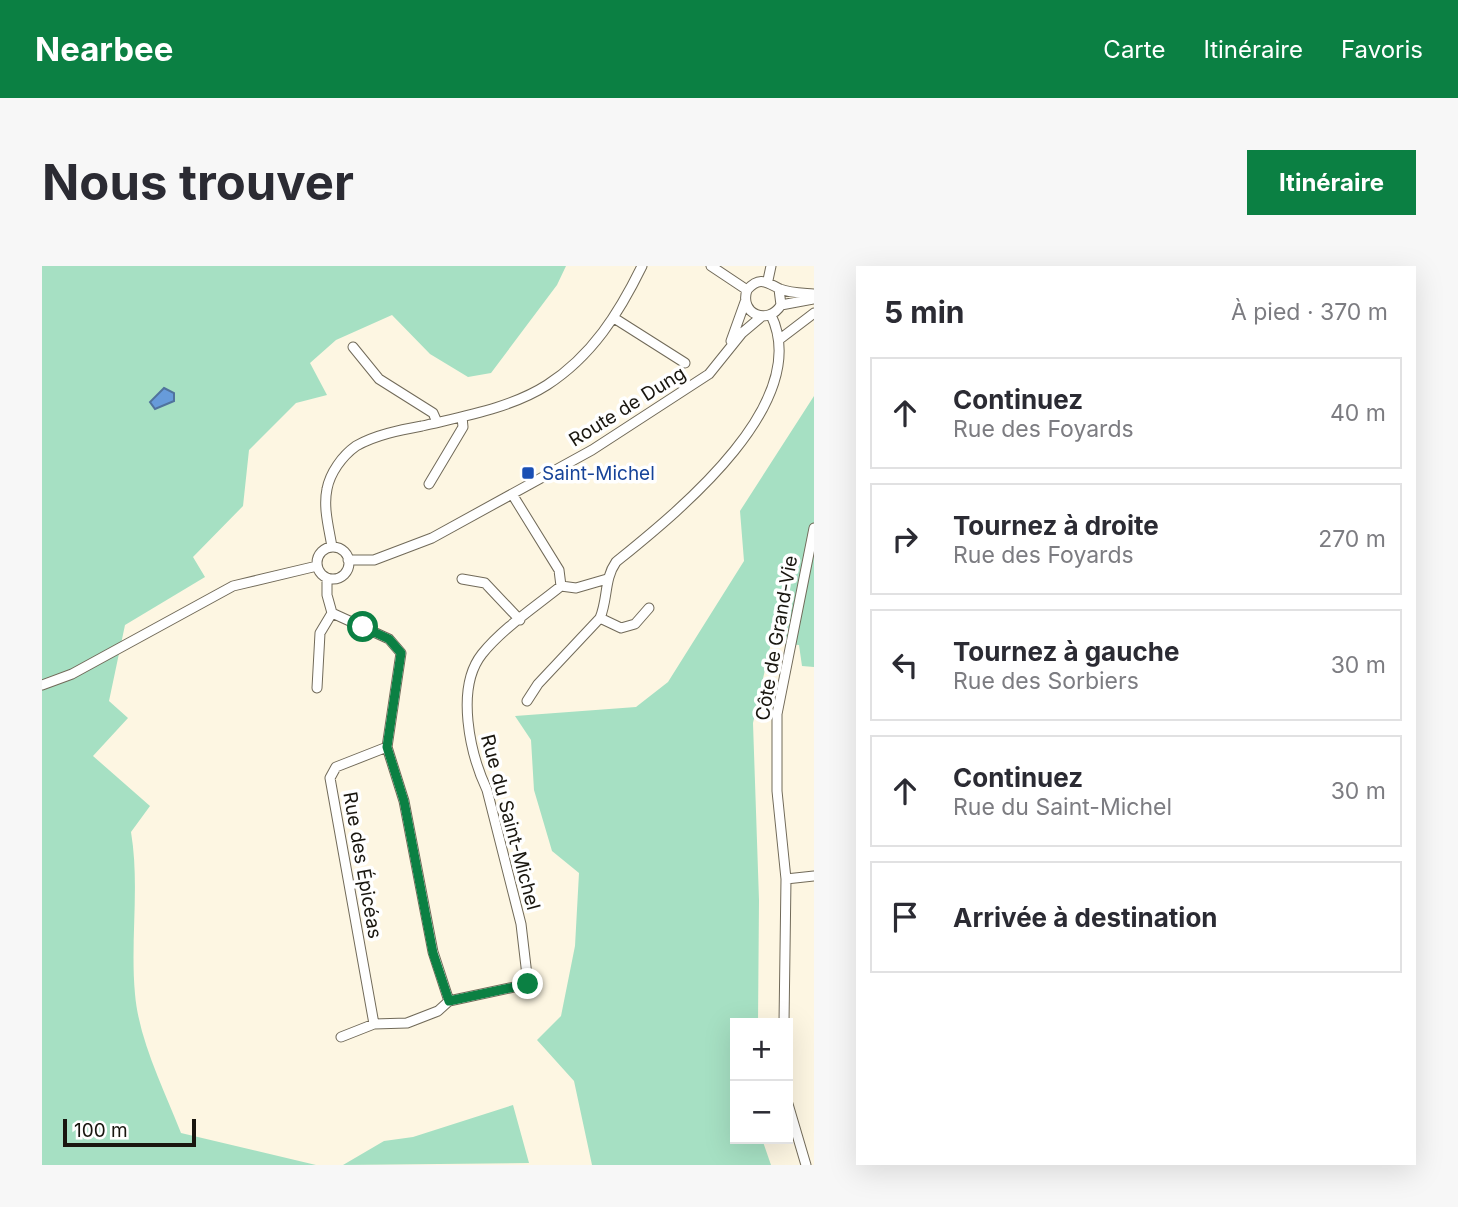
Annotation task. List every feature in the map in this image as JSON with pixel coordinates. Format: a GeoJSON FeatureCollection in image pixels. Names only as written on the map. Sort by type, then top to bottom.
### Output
{"type":"FeatureCollection","features":[{"type":"Feature","properties":{"kind":"street"},"geometry":{"type":"LineString","coordinates":[[331,547],[326,511],[327,489],[337,464],[356,447],[379,436],[517,401],[546,386],[572,367],[601,338],[642,266]]}},
{"type":"Feature","properties":{"kind":"street"},"geometry":{"type":"LineString","coordinates":[[711,266],[747,289]]}},
{"type":"Feature","properties":{"kind":"street"},"geometry":{"type":"LineString","coordinates":[[768,281],[771,266]]}},
{"type":"Feature","properties":{"kind":"street"},"geometry":{"type":"LineString","coordinates":[[814,293],[779,289],[768,281],[752,284],[747,289],[745,302],[754,315],[766,316],[781,304],[814,299]]}},
{"type":"Feature","properties":{"kind":"street"},"geometry":{"type":"LineString","coordinates":[[779,289],[781,304]]}},
{"type":"Feature","properties":{"kind":"street","name":"Route de Dung"},"geometry":{"type":"LineString","coordinates":[[348,559],[374,559],[432,538],[592,450],[692,387],[709,374],[725,352],[740,323],[745,302]]}},
{"type":"Feature","properties":{"kind":"street"},"geometry":{"type":"LineString","coordinates":[[779,339],[814,313]]}},
{"type":"Feature","properties":{"kind":"street"},"geometry":{"type":"LineString","coordinates":[[527,701],[538,684],[600,618],[605,606],[607,579],[616,562],[705,487],[750,429],[772,381],[779,339],[766,316]]}},
{"type":"Feature","properties":{"kind":"street","name":"Route de Dung"},"geometry":{"type":"LineString","coordinates":[[725,352],[766,316]]}},
{"type":"Feature","properties":{"kind":"street"},"geometry":{"type":"LineString","coordinates":[[614,318],[685,363]]}},
{"type":"Feature","properties":{"kind":"street"},"geometry":{"type":"LineString","coordinates":[[353,347],[379,379],[433,413],[437,422]]}},
{"type":"Feature","properties":{"kind":"street"},"geometry":{"type":"LineString","coordinates":[[429,484],[463,426],[462,417]]}},
{"type":"Feature","properties":{"kind":"street"},"geometry":{"type":"LineString","coordinates":[[512,494],[559,570],[561,586],[576,588],[607,579]]}},
{"type":"Feature","properties":{"kind":"street","name":"Côte de Grand-Vie"},"geometry":{"type":"LineString","coordinates":[[784,1018],[786,880],[777,791],[777,714],[814,528]]}},
{"type":"Feature","properties":{"kind":"street"},"geometry":{"type":"LineString","coordinates":[[317,566],[320,553],[331,547],[342,550],[348,559],[345,572],[334,579],[327,578]]}},
{"type":"Feature","properties":{"kind":"street"},"geometry":{"type":"LineString","coordinates":[[317,566],[327,578],[327,595],[332,614],[320,633],[317,688]]}},
{"type":"Feature","properties":{"kind":"street"},"geometry":{"type":"LineString","coordinates":[[42,685],[72,674],[233,586],[317,566]]}},
{"type":"Feature","properties":{"kind":"street"},"geometry":{"type":"LineString","coordinates":[[462,579],[485,583],[520,620]]}},
{"type":"Feature","properties":{"kind":"street","name":"Rue du Saint-Michel"},"geometry":{"type":"LineString","coordinates":[[449,1001],[474,998],[485,992],[528,984],[521,924],[488,790],[478,771],[467,726],[471,677],[483,653],[561,586]]}},
{"type":"Feature","properties":{"kind":"street"},"geometry":{"type":"LineString","coordinates":[[600,618],[621,628],[635,624],[649,608]]}},
{"type":"Feature","properties":{"kind":"street"},"geometry":{"type":"LineString","coordinates":[[332,614],[389,639],[399,649],[402,660],[390,717],[387,747],[404,801],[433,953],[449,1001],[438,1011],[407,1023],[374,1024],[341,1037]]}},
{"type":"Feature","properties":{"kind":"street","name":"Rue des Épicéas"},"geometry":{"type":"LineString","coordinates":[[374,1024],[330,778],[336,766],[387,747]]}},
{"type":"Feature","properties":{"kind":"street"},"geometry":{"type":"LineString","coordinates":[[786,880],[814,876]]}},
{"type":"Feature","properties":{"kind":"street"},"geometry":{"type":"LineString","coordinates":[[793,1118],[808,1162]]}},
{"type":"Feature","properties":{"kind":"green space"},"geometry":{"type":"Polygon","coordinates":[[[42,266],[566,266],[557,285],[491,373],[468,377],[430,354],[392,315],[336,340],[310,363],[327,395],[296,403],[249,450],[243,506],[193,557],[205,577],[125,625],[109,701],[128,718],[93,756],[150,806],[131,832],[135,873],[135,994],[147,1047],[181,1133],[316,1165],[42,1165],[42,266]]]}},
{"type":"Feature","properties":{"kind":"green space"},"geometry":{"type":"Polygon","coordinates":[[[814,396],[814,667],[802,666],[799,645],[771,643],[753,723],[759,900],[758,1018],[730,1018],[730,1144],[764,1144],[771,1165],[592,1165],[574,1081],[537,1040],[561,1016],[575,946],[579,873],[552,851],[534,790],[531,740],[515,716],[636,707],[668,682],[744,561],[740,511],[814,396]]]}},
{"type":"Feature","properties":{"kind":"green space"},"geometry":{"type":"Polygon","coordinates":[[[513,1105],[529,1163],[343,1165],[384,1141],[413,1137],[513,1105]]]}},
{"type":"Feature","properties":{"kind":"water"},"geometry":{"type":"Polygon","coordinates":[[[164,388],[174,393],[174,401],[155,409],[150,402],[164,388]]]}},
{"type":"Feature","properties":{"kind":"place","name":"Saint-Michel"},"geometry":{"type":"Point","coordinates":[528,473]}},
{"type":"Feature","properties":{"kind":"route"},"geometry":{"type":"LineString","coordinates":[[363,627],[389,639],[401,653],[387,747],[390,765],[404,801],[433,953],[449,1001],[474,998],[485,992],[528,984]]}}]}
